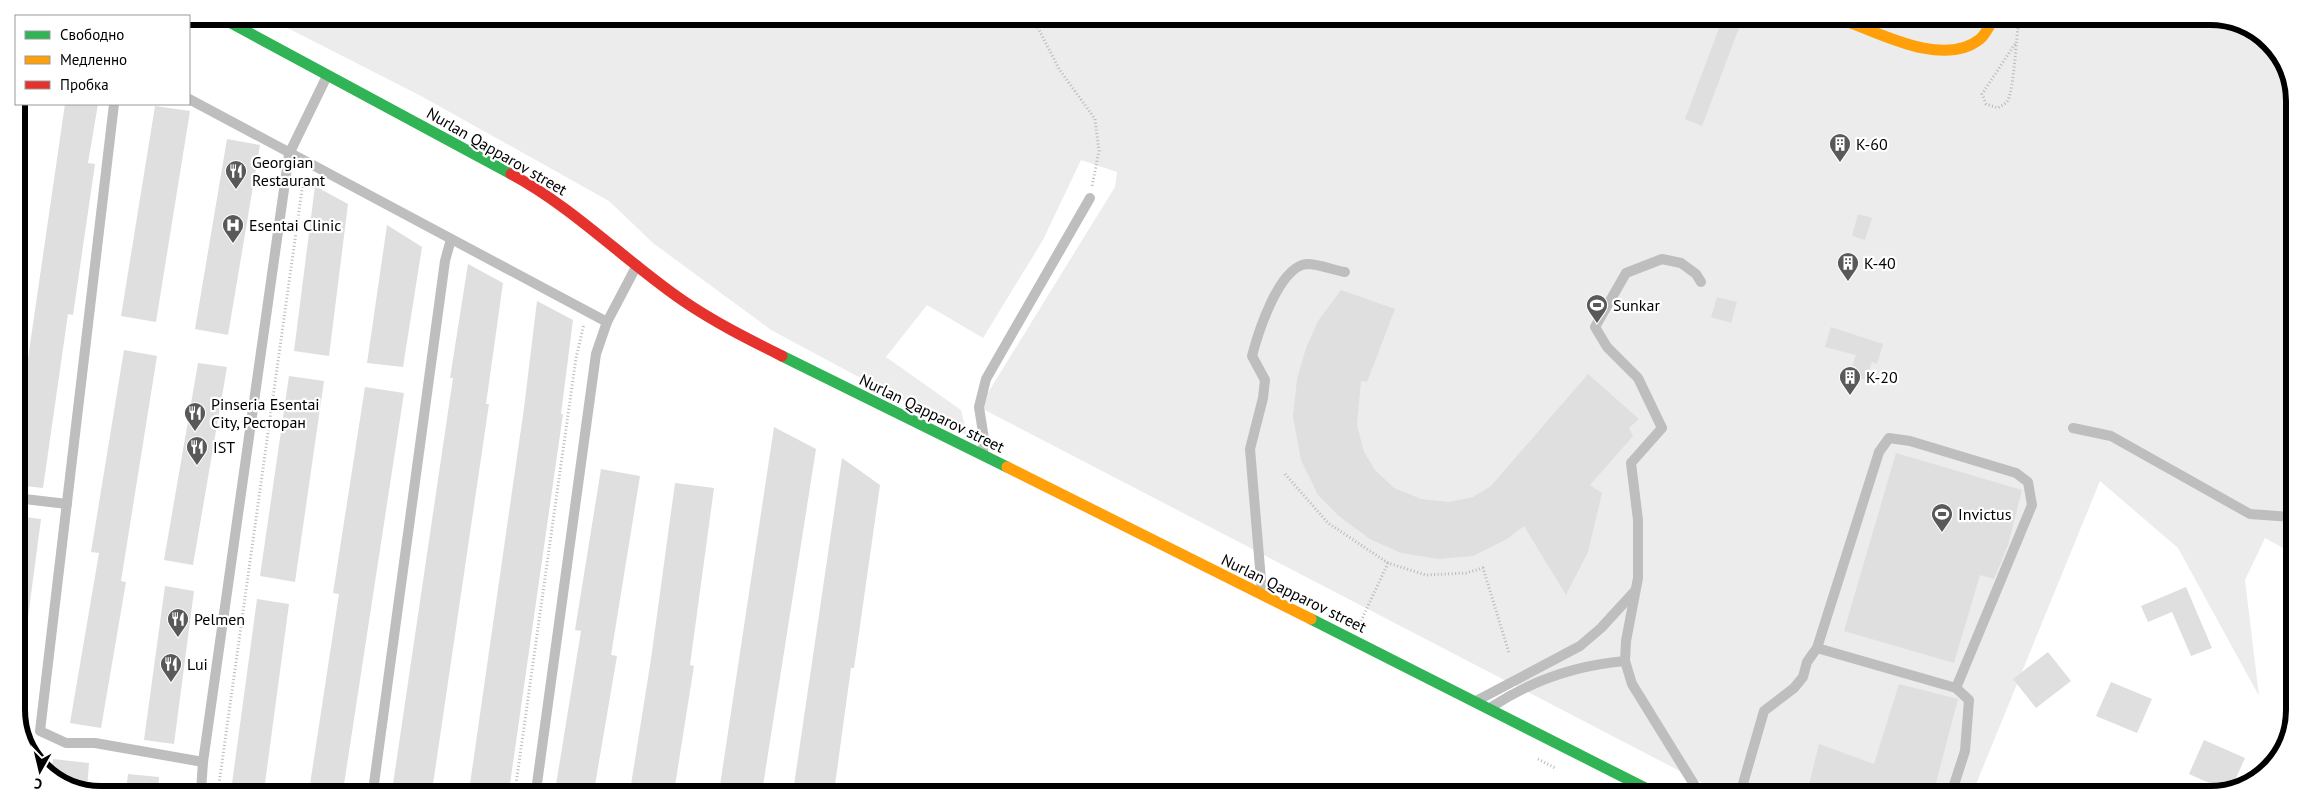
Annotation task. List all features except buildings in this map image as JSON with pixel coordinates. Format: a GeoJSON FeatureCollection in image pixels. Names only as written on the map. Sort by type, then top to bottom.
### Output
{"type":"FeatureCollection","features":[{"type":"Feature","properties":{"kind":"street","name":"Nurlan Qapparov street"},"geometry":{"type":"LineString","coordinates":[[234,25],[531,185],[575,215],[682,300],[738,334],[1353,639],[1642,786]]}},
{"type":"Feature","properties":{"kind":"street"},"geometry":{"type":"LineString","coordinates":[[1858,25],[1927,49],[1950,53],[1970,47],[1988,32],[1991,25]]}},
{"type":"Feature","properties":{"kind":"lane"},"geometry":{"type":"LineString","coordinates":[[201,786],[202,762],[290,154],[328,76]]}},
{"type":"Feature","properties":{"kind":"lane"},"geometry":{"type":"LineString","coordinates":[[190,99],[290,154],[607,322]]}},
{"type":"Feature","properties":{"kind":"lane"},"geometry":{"type":"LineString","coordinates":[[114,105],[40,731],[66,743],[95,743],[202,762]]}},
{"type":"Feature","properties":{"kind":"lane"},"geometry":{"type":"LineString","coordinates":[[983,455],[984,439],[979,407],[986,379],[1090,198]]}},
{"type":"Feature","properties":{"kind":"lane"},"geometry":{"type":"LineString","coordinates":[[374,786],[445,261],[451,240]]}},
{"type":"Feature","properties":{"kind":"lane"},"geometry":{"type":"LineString","coordinates":[[1695,786],[1632,684],[1625,661],[1626,641],[1638,578],[1638,520],[1631,463],[1662,428],[1638,378],[1607,347],[1595,327],[1626,273],[1662,259],[1681,264],[1696,274],[1700,282]]}},
{"type":"Feature","properties":{"kind":"lane"},"geometry":{"type":"LineString","coordinates":[[537,786],[596,354],[607,322],[637,264]]}},
{"type":"Feature","properties":{"kind":"lane"},"geometry":{"type":"LineString","coordinates":[[1263,596],[1250,449],[1263,398],[1265,380],[1252,356],[1253,350],[1278,288],[1299,266],[1308,264],[1345,272]]}},
{"type":"Feature","properties":{"kind":"lane"},"geometry":{"type":"LineString","coordinates":[[2073,428],[2111,436],[2250,514],[2286,517]]}},
{"type":"Feature","properties":{"kind":"lane"},"geometry":{"type":"LineString","coordinates":[[1742,786],[1764,711],[1794,688],[1803,677],[1807,662],[1817,648],[1879,452],[1889,438],[1919,444],[2016,473],[2028,482],[2032,505],[1956,688]]}},
{"type":"Feature","properties":{"kind":"lane"},"geometry":{"type":"LineString","coordinates":[[25,499],[67,504]]}},
{"type":"Feature","properties":{"kind":"lane"},"geometry":{"type":"LineString","coordinates":[[1476,701],[1580,646],[1601,628],[1635,590]]}},
{"type":"Feature","properties":{"kind":"lane"},"geometry":{"type":"LineString","coordinates":[[1817,648],[1956,688],[1969,700],[1965,751],[1954,786]]}},
{"type":"Feature","properties":{"kind":"lane"},"geometry":{"type":"LineString","coordinates":[[1490,708],[1513,694],[1571,670],[1588,665],[1625,661]]}},
{"type":"Feature","properties":{"kind":"lane"},"geometry":{"type":"LineString","coordinates":[[1525,726],[1549,752]]}},
{"type":"Feature","properties":{"kind":"lane"},"geometry":{"type":"LineString","coordinates":[[1611,782],[1629,786]]}},
{"type":"Feature","properties":{"kind":"path"},"geometry":{"type":"LineString","coordinates":[[1037,25],[1059,69],[1095,118],[1099,151],[1090,198]]}},
{"type":"Feature","properties":{"kind":"path"},"geometry":{"type":"LineString","coordinates":[[2015,44],[1982,94],[1986,104],[1998,108],[2007,102],[2011,92],[2018,25]]}},
{"type":"Feature","properties":{"kind":"path"},"geometry":{"type":"LineString","coordinates":[[219,786],[306,162]]}},
{"type":"Feature","properties":{"kind":"path"},"geometry":{"type":"LineString","coordinates":[[516,786],[576,358],[588,312]]}},
{"type":"Feature","properties":{"kind":"path"},"geometry":{"type":"LineString","coordinates":[[1285,474],[1328,523],[1388,563],[1426,575],[1466,572],[1483,568],[1509,652]]}},
{"type":"Feature","properties":{"kind":"path"},"geometry":{"type":"LineString","coordinates":[[1353,639],[1388,563]]}},
{"type":"Feature","properties":{"kind":"shaded area","name":"Sunkar"},"geometry":{"type":"Polygon","coordinates":[[[282,25],[2210,25],[2234,29],[2248,35],[2264,47],[2276,63],[2286,96],[2286,550],[2265,538],[2245,580],[2259,696],[2178,548],[2100,481],[1975,786],[1709,786],[979,407],[1115,187],[1117,172],[1081,160],[1043,240],[983,338],[927,305],[886,357],[961,410],[967,435],[771,330],[653,243],[609,201],[421,96],[282,25]]]}},
{"type":"Feature","properties":{"kind":"traffic: fast"},"geometry":{"type":"LineString","coordinates":[[235,25],[511,174]]}},
{"type":"Feature","properties":{"kind":"traffic: fast"},"geometry":{"type":"LineString","coordinates":[[782,356],[1007,467]]}},
{"type":"Feature","properties":{"kind":"traffic: fast"},"geometry":{"type":"LineString","coordinates":[[1311,619],[1641,786]]}},
{"type":"Feature","properties":{"kind":"traffic: slow"},"geometry":{"type":"LineString","coordinates":[[1856,25],[1912,46],[1949,50],[1965,47],[1980,39],[1990,25]]}},
{"type":"Feature","properties":{"kind":"traffic: slow"},"geometry":{"type":"LineString","coordinates":[[1007,467],[1311,619]]}},
{"type":"Feature","properties":{"kind":"traffic: jam"},"geometry":{"type":"LineString","coordinates":[[511,174],[556,202],[682,300],[719,323],[782,356]]}},
{"type":"Feature","properties":{"kind":"place","name":"K-60"},"geometry":{"type":"Point","coordinates":[1840,163]}},
{"type":"Feature","properties":{"kind":"place","name":"Georgian Restaurant"},"geometry":{"type":"Point","coordinates":[236,190]}},
{"type":"Feature","properties":{"kind":"place","name":"Esentai Clinic"},"geometry":{"type":"Point","coordinates":[233,244]}},
{"type":"Feature","properties":{"kind":"place","name":"K-40"},"geometry":{"type":"Point","coordinates":[1848,282]}},
{"type":"Feature","properties":{"kind":"place","name":"Sunkar"},"geometry":{"type":"Point","coordinates":[1597,324]}},
{"type":"Feature","properties":{"kind":"place","name":"K-20"},"geometry":{"type":"Point","coordinates":[1850,396]}},
{"type":"Feature","properties":{"kind":"place","name":"Pinseria Esentai City, Ресторан"},"geometry":{"type":"Point","coordinates":[195,432]}},
{"type":"Feature","properties":{"kind":"place","name":"IST"},"geometry":{"type":"Point","coordinates":[197,466]}},
{"type":"Feature","properties":{"kind":"place","name":"Invictus"},"geometry":{"type":"Point","coordinates":[1942,533]}},
{"type":"Feature","properties":{"kind":"place","name":"Pelmen"},"geometry":{"type":"Point","coordinates":[178,638]}},
{"type":"Feature","properties":{"kind":"place","name":"Lui"},"geometry":{"type":"Point","coordinates":[171,683]}}]}
